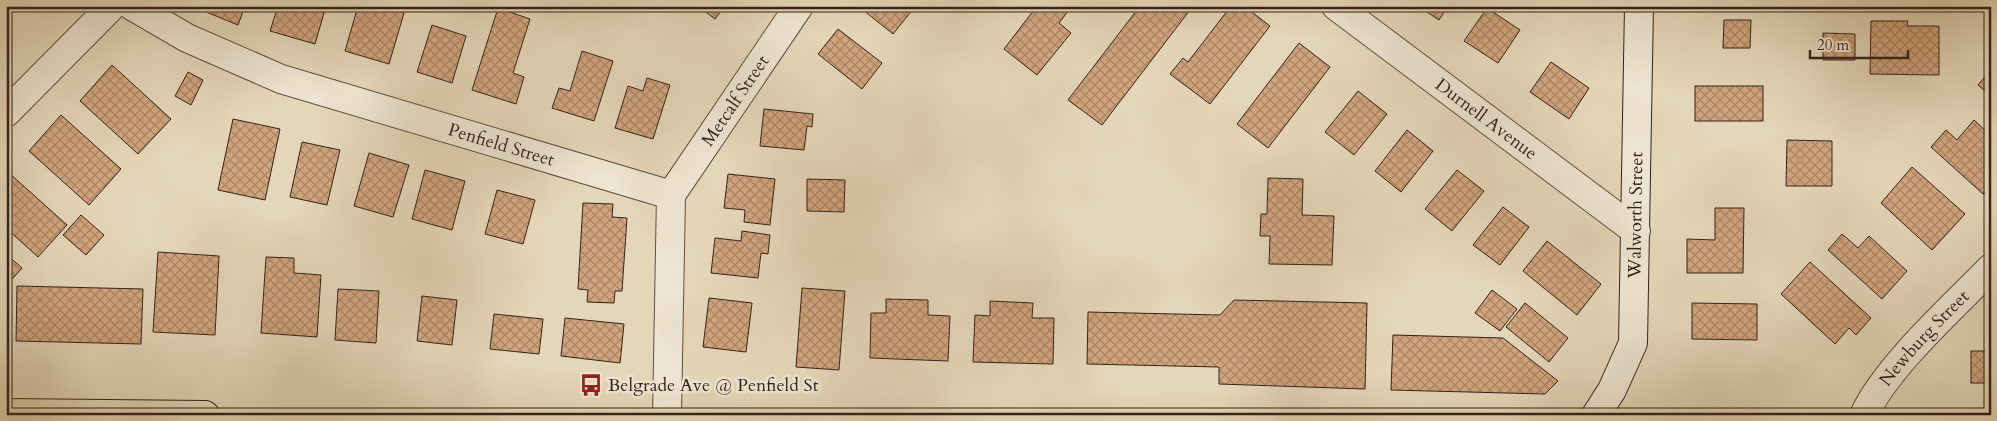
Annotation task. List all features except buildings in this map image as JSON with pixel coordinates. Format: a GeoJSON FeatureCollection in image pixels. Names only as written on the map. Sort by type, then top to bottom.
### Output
{"type":"FeatureCollection","features":[{"type":"Feature","properties":{"kind":"main road"},"geometry":{"type":"LineString","coordinates":[[6,414],[205,415]]}},
{"type":"Feature","properties":{"kind":"street"},"geometry":{"type":"LineString","coordinates":[[6,113],[112,6]]}},
{"type":"Feature","properties":{"kind":"street","name":"Penfield Street"},"geometry":{"type":"LineString","coordinates":[[132,6],[187,38],[281,78],[671,195]]}},
{"type":"Feature","properties":{"kind":"street","name":"Metcalf Street"},"geometry":{"type":"LineString","coordinates":[[671,195],[799,6]]}},
{"type":"Feature","properties":{"kind":"street","name":"Durnell Avenue"},"geometry":{"type":"LineString","coordinates":[[1336,6],[1636,231]]}},
{"type":"Feature","properties":{"kind":"street","name":"Walworth Street"},"geometry":{"type":"LineString","coordinates":[[1596,415],[1612,390],[1633,343],[1639,6]]}},
{"type":"Feature","properties":{"kind":"street"},"geometry":{"type":"LineString","coordinates":[[667,415],[671,195]]}},
{"type":"Feature","properties":{"kind":"street","name":"Newburg Street"},"geometry":{"type":"LineString","coordinates":[[1864,415],[1869,403],[1889,376],[1991,268]]}},
{"type":"Feature","properties":{"kind":"place","name":"Belgrade Ave @ Penfield St"},"geometry":{"type":"Point","coordinates":[591,385]}}]}
